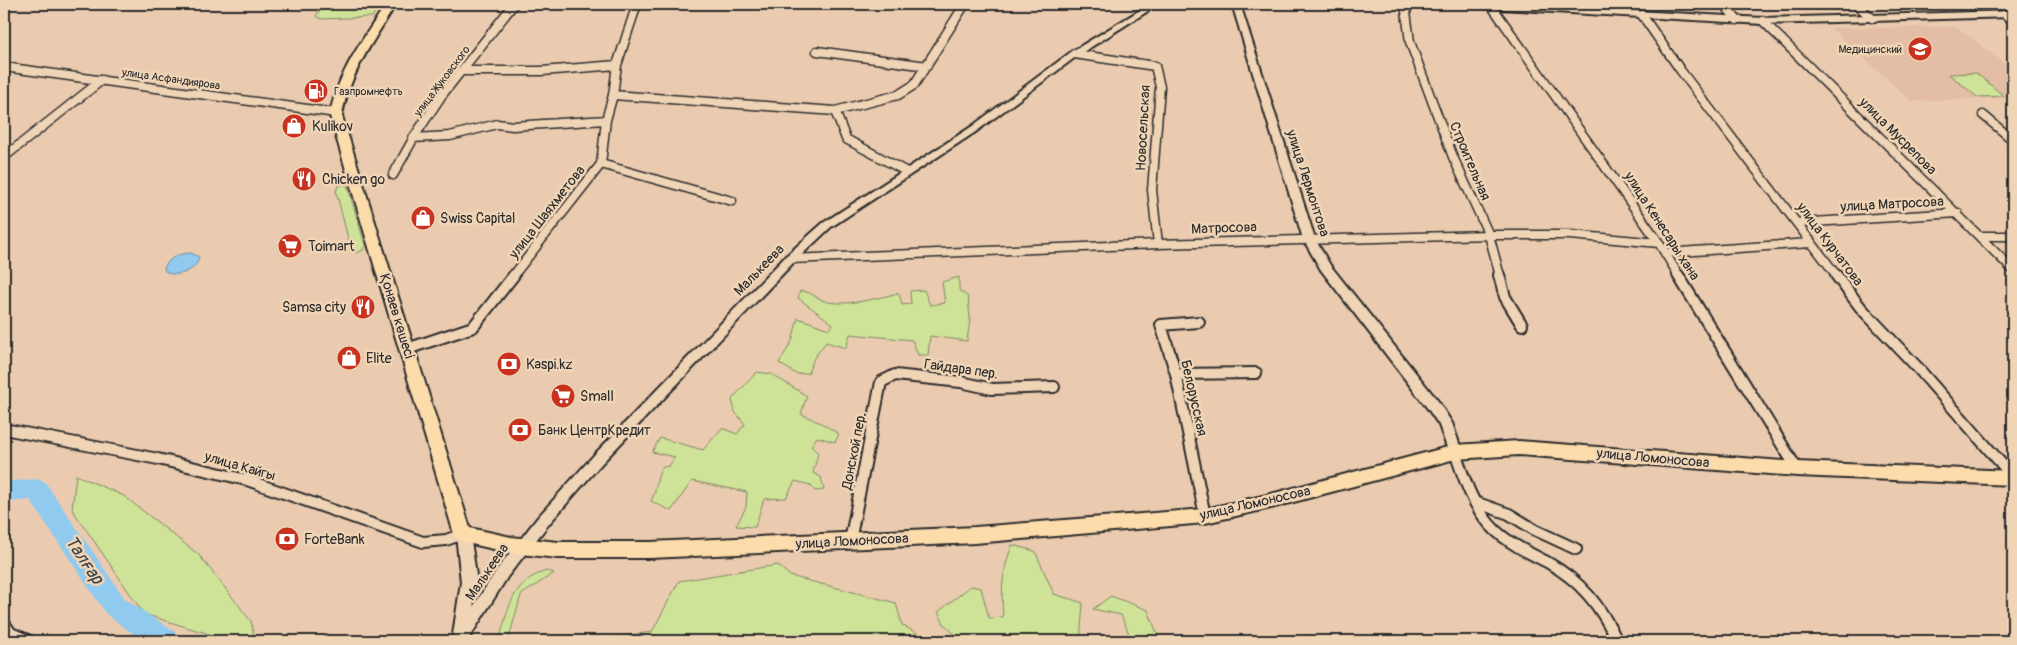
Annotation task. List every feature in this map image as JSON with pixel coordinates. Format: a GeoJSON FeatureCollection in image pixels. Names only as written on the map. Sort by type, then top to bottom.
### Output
{"type":"FeatureCollection","features":[{"type":"Feature","properties":{"kind":"main road","name":"Қонаев көшесі"},"geometry":{"type":"LineString","coordinates":[[391,4],[345,84],[336,104],[337,126],[463,534],[469,582],[460,640]]}},
{"type":"Feature","properties":{"kind":"main road","name":"улица Лермонтова"},"geometry":{"type":"LineString","coordinates":[[1236,4],[1309,239],[1325,267],[1433,405],[1445,423],[1455,452]]}},
{"type":"Feature","properties":{"kind":"main road"},"geometry":{"type":"LineString","coordinates":[[1465,4],[1763,21],[2009,14]]}},
{"type":"Feature","properties":{"kind":"main road","name":"улица Ломоносова"},"geometry":{"type":"LineString","coordinates":[[463,534],[522,547],[558,550],[650,550],[975,535],[1206,516],[1271,501],[1455,452],[1520,448],[1797,470],[2013,478]]}},
{"type":"Feature","properties":{"kind":"street","name":"улица Жуковского"},"geometry":{"type":"LineString","coordinates":[[393,176],[413,138],[460,71],[505,18],[514,4]]}},
{"type":"Feature","properties":{"kind":"street","name":"улица Шаяхметова"},"geometry":{"type":"LineString","coordinates":[[407,349],[473,327],[601,164],[606,120],[613,95],[617,65],[637,4]]}},
{"type":"Feature","properties":{"kind":"street"},"geometry":{"type":"LineString","coordinates":[[613,95],[835,111],[898,95],[914,85],[965,4]]}},
{"type":"Feature","properties":{"kind":"street","name":"Малькеева"},"geometry":{"type":"LineString","coordinates":[[460,640],[503,572],[598,458],[790,259],[827,225],[974,129],[1074,54],[1154,4]]}},
{"type":"Feature","properties":{"kind":"street","name":"Строительная"},"geometry":{"type":"LineString","coordinates":[[1405,4],[1410,42],[1453,157],[1489,235],[1505,297],[1522,325]]}},
{"type":"Feature","properties":{"kind":"street"},"geometry":{"type":"LineString","coordinates":[[1724,4],[1737,20]]}},
{"type":"Feature","properties":{"kind":"street"},"geometry":{"type":"LineString","coordinates":[[1856,4],[1872,18]]}},
{"type":"Feature","properties":{"kind":"street","name":"улица Кенесары хана"},"geometry":{"type":"LineString","coordinates":[[1491,5],[1659,243],[1797,470]]}},
{"type":"Feature","properties":{"kind":"street"},"geometry":{"type":"LineString","coordinates":[[2009,14],[2013,21]]}},
{"type":"Feature","properties":{"kind":"street","name":"улица Курчатова"},"geometry":{"type":"LineString","coordinates":[[1642,15],[1810,243],[1861,308],[1917,367],[2013,478]]}},
{"type":"Feature","properties":{"kind":"street","name":"улица Мусрепова"},"geometry":{"type":"LineString","coordinates":[[1763,21],[1981,236],[2013,270]]}},
{"type":"Feature","properties":{"kind":"street"},"geometry":{"type":"LineString","coordinates":[[817,51],[926,66]]}},
{"type":"Feature","properties":{"kind":"street","name":"Новосельская"},"geometry":{"type":"LineString","coordinates":[[1074,54],[1155,66],[1160,87],[1152,190],[1158,244]]}},
{"type":"Feature","properties":{"kind":"street"},"geometry":{"type":"LineString","coordinates":[[460,71],[542,70],[617,65]]}},
{"type":"Feature","properties":{"kind":"street","name":"улица Асфандиярова"},"geometry":{"type":"LineString","coordinates":[[4,67],[306,111],[336,113]]}},
{"type":"Feature","properties":{"kind":"street"},"geometry":{"type":"LineString","coordinates":[[4,157],[102,80]]}},
{"type":"Feature","properties":{"kind":"street"},"geometry":{"type":"LineString","coordinates":[[835,111],[846,139],[907,172]]}},
{"type":"Feature","properties":{"kind":"street"},"geometry":{"type":"LineString","coordinates":[[1983,115],[2013,140]]}},
{"type":"Feature","properties":{"kind":"street"},"geometry":{"type":"LineString","coordinates":[[413,138],[450,136],[496,124],[513,126],[606,120]]}},
{"type":"Feature","properties":{"kind":"street"},"geometry":{"type":"LineString","coordinates":[[601,164],[732,201]]}},
{"type":"Feature","properties":{"kind":"street","name":"улица Матросова"},"geometry":{"type":"LineString","coordinates":[[1796,223],[1958,214]]}},
{"type":"Feature","properties":{"kind":"street","name":"Матросова"},"geometry":{"type":"LineString","coordinates":[[790,259],[1158,244],[1489,235],[1570,235],[1659,243]]}},
{"type":"Feature","properties":{"kind":"street"},"geometry":{"type":"LineString","coordinates":[[1981,236],[2013,236]]}},
{"type":"Feature","properties":{"kind":"street"},"geometry":{"type":"LineString","coordinates":[[1665,253],[1810,243]]}},
{"type":"Feature","properties":{"kind":"street","name":"Белорусская"},"geometry":{"type":"LineString","coordinates":[[1200,322],[1161,325],[1176,374],[1206,516]]}},
{"type":"Feature","properties":{"kind":"street"},"geometry":{"type":"LineString","coordinates":[[1176,374],[1256,374]]}},
{"type":"Feature","properties":{"kind":"street","name":"Гайдара пер."},"geometry":{"type":"LineString","coordinates":[[895,375],[961,382],[992,389],[1054,387]]}},
{"type":"Feature","properties":{"kind":"street","name":"Донской пер."},"geometry":{"type":"LineString","coordinates":[[850,541],[881,382],[895,375]]}},
{"type":"Feature","properties":{"kind":"street","name":"улица Кайгы"},"geometry":{"type":"LineString","coordinates":[[4,429],[158,459],[247,480],[423,542],[446,540],[463,534]]}},
{"type":"Feature","properties":{"kind":"street"},"geometry":{"type":"LineString","coordinates":[[1455,452],[1466,484],[1475,502],[1495,530],[1568,575],[1594,599],[1617,641]]}},
{"type":"Feature","properties":{"kind":"street"},"geometry":{"type":"LineString","coordinates":[[1475,502],[1509,514],[1535,530],[1576,548]]}},
{"type":"Feature","properties":{"kind":"street"},"geometry":{"type":"LineString","coordinates":[[6,632],[30,641]]}},
{"type":"Feature","properties":{"kind":"shaded area","name":"Медицинский"},"geometry":{"type":"Polygon","coordinates":[[[1957,27],[2013,70],[2013,98],[1911,101],[1831,28],[1957,27]]]}},
{"type":"Feature","properties":{"kind":"green space"},"geometry":{"type":"Polygon","coordinates":[[[324,4],[380,4],[372,17],[321,19],[316,16],[324,4]]]}},
{"type":"Feature","properties":{"kind":"green space"},"geometry":{"type":"Polygon","coordinates":[[[1976,73],[2004,96],[1977,97],[1949,74],[1976,73]]]}},
{"type":"Feature","properties":{"kind":"green space"},"geometry":{"type":"Polygon","coordinates":[[[345,184],[348,188],[365,245],[363,250],[357,253],[351,250],[336,191],[338,186],[345,184]]]}},
{"type":"Feature","properties":{"kind":"green space"},"geometry":{"type":"Polygon","coordinates":[[[959,277],[959,290],[968,297],[970,319],[967,341],[930,336],[928,355],[918,355],[912,340],[850,334],[846,348],[826,342],[814,358],[808,373],[796,374],[779,363],[792,341],[798,318],[829,329],[833,324],[798,298],[800,291],[808,292],[824,301],[837,303],[864,301],[899,293],[902,305],[911,304],[910,291],[924,290],[930,305],[945,303],[942,282],[959,277]]]}},
{"type":"Feature","properties":{"kind":"green space"},"geometry":{"type":"Polygon","coordinates":[[[757,372],[771,374],[807,396],[801,414],[839,434],[835,442],[817,437],[811,446],[818,453],[813,473],[821,477],[824,490],[815,491],[810,485],[795,481],[786,498],[764,499],[755,527],[736,526],[746,507],[747,492],[692,481],[671,511],[651,501],[660,471],[663,467],[669,466],[675,457],[652,452],[660,438],[703,450],[722,428],[737,434],[745,424],[735,412],[732,399],[757,372]]]}},
{"type":"Feature","properties":{"kind":"green space"},"geometry":{"type":"Polygon","coordinates":[[[76,475],[124,496],[199,555],[251,621],[255,641],[232,641],[144,614],[72,509],[76,475]]]}},
{"type":"Feature","properties":{"kind":"green space"},"geometry":{"type":"Polygon","coordinates":[[[1012,545],[1035,551],[1054,594],[1083,603],[1080,641],[962,641],[944,624],[938,612],[971,586],[981,588],[989,618],[1003,617],[1003,581],[1012,545]]]}},
{"type":"Feature","properties":{"kind":"green space"},"geometry":{"type":"Polygon","coordinates":[[[778,565],[790,576],[896,603],[902,625],[931,641],[610,641],[614,637],[652,632],[679,581],[778,565]]]}},
{"type":"Feature","properties":{"kind":"green space"},"geometry":{"type":"Polygon","coordinates":[[[547,571],[554,573],[521,595],[508,641],[499,641],[509,608],[519,589],[535,575],[547,571]]]}},
{"type":"Feature","properties":{"kind":"green space"},"geometry":{"type":"Polygon","coordinates":[[[1111,596],[1148,610],[1160,641],[1132,641],[1121,615],[1093,609],[1111,596]]]}},
{"type":"Feature","properties":{"kind":"water"},"geometry":{"type":"Polygon","coordinates":[[[191,253],[199,257],[190,270],[180,274],[165,271],[166,264],[172,258],[191,253]]]}},
{"type":"Feature","properties":{"kind":"waterway","name":"Талғар"},"geometry":{"type":"LineString","coordinates":[[4,492],[36,489],[116,607],[165,641]]}},
{"type":"Feature","properties":{"kind":"place","name":"Медицинский"},"geometry":{"type":"Point","coordinates":[1920,49]}},
{"type":"Feature","properties":{"kind":"place","name":"Газпромнефть"},"geometry":{"type":"Point","coordinates":[316,91]}},
{"type":"Feature","properties":{"kind":"place","name":"Kulikov"},"geometry":{"type":"Point","coordinates":[294,126]}},
{"type":"Feature","properties":{"kind":"place","name":"Chicken go"},"geometry":{"type":"Point","coordinates":[304,179]}},
{"type":"Feature","properties":{"kind":"place","name":"Swiss Capital"},"geometry":{"type":"Point","coordinates":[423,218]}},
{"type":"Feature","properties":{"kind":"place","name":"Toimart"},"geometry":{"type":"Point","coordinates":[290,246]}},
{"type":"Feature","properties":{"kind":"place","name":"Samsa city"},"geometry":{"type":"Point","coordinates":[363,307]}},
{"type":"Feature","properties":{"kind":"place","name":"Elite"},"geometry":{"type":"Point","coordinates":[349,358]}},
{"type":"Feature","properties":{"kind":"place","name":"Kaspi.kz"},"geometry":{"type":"Point","coordinates":[509,364]}},
{"type":"Feature","properties":{"kind":"place","name":"Small"},"geometry":{"type":"Point","coordinates":[563,396]}},
{"type":"Feature","properties":{"kind":"place","name":"Банк ЦентрКредит"},"geometry":{"type":"Point","coordinates":[520,430]}},
{"type":"Feature","properties":{"kind":"place","name":"ForteBank"},"geometry":{"type":"Point","coordinates":[287,539]}}]}
